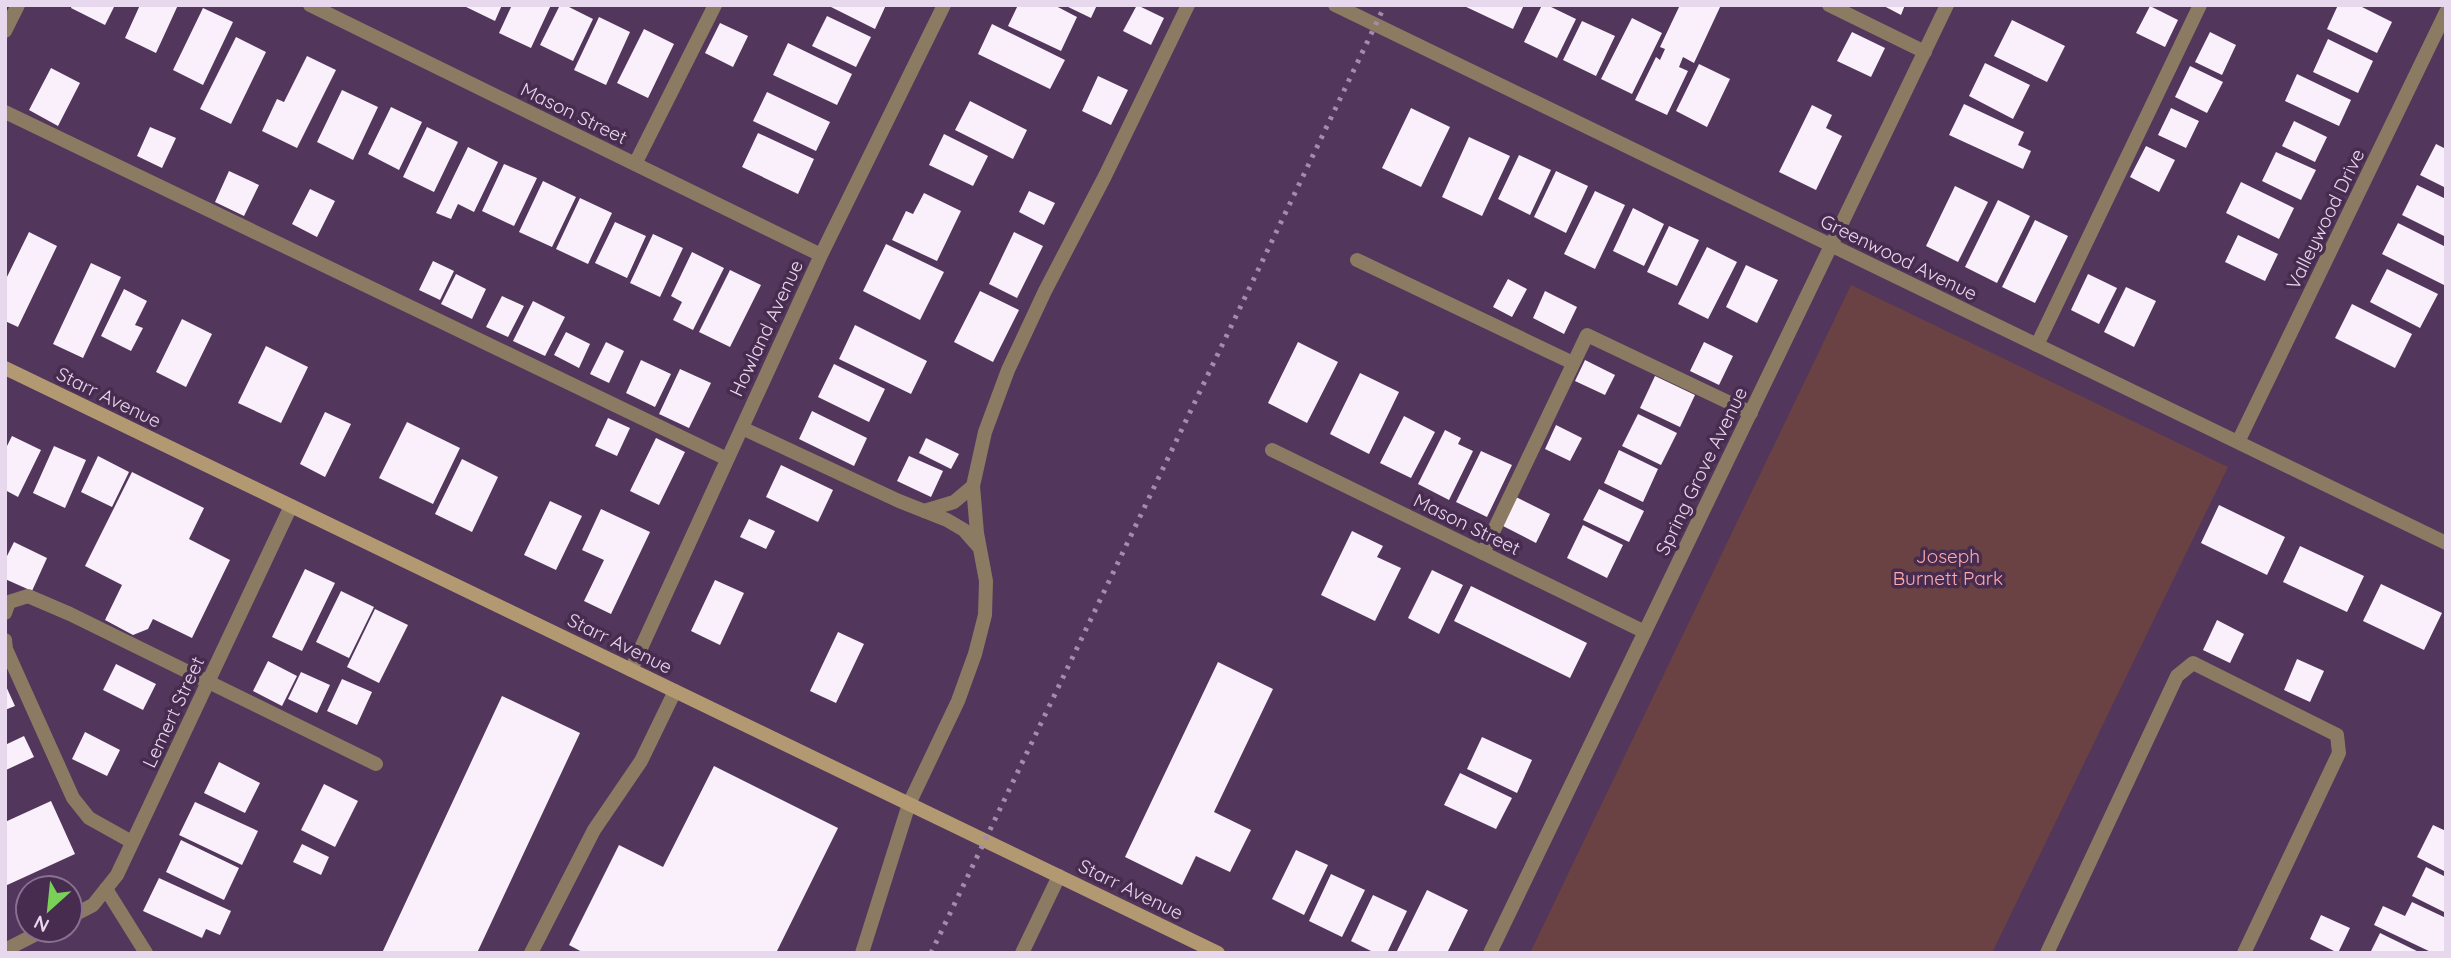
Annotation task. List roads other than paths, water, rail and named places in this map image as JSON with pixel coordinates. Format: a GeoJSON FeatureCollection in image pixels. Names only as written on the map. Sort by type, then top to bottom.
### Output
{"type":"FeatureCollection","features":[{"type":"Feature","properties":{"kind":"main road","name":"Starr Avenue"},"geometry":{"type":"LineString","coordinates":[[5,368],[1218,953]]}},
{"type":"Feature","properties":{"kind":"street"},"geometry":{"type":"LineString","coordinates":[[5,30],[18,5]]}},
{"type":"Feature","properties":{"kind":"street","name":"Mason Street"},"geometry":{"type":"LineString","coordinates":[[310,5],[821,255]]}},
{"type":"Feature","properties":{"kind":"street"},"geometry":{"type":"LineString","coordinates":[[635,164],[715,5]]}},
{"type":"Feature","properties":{"kind":"street","name":"Howland Avenue"},"geometry":{"type":"LineString","coordinates":[[631,670],[821,255],[944,5]]}},
{"type":"Feature","properties":{"kind":"street"},"geometry":{"type":"LineString","coordinates":[[862,953],[909,804],[958,701],[982,628],[986,581],[973,486],[985,432],[1008,370],[1045,291],[1105,176],[1188,5]]}},
{"type":"Feature","properties":{"kind":"street","name":"Greenwood Avenue"},"geometry":{"type":"LineString","coordinates":[[1335,5],[2446,543]]}},
{"type":"Feature","properties":{"kind":"street"},"geometry":{"type":"LineString","coordinates":[[1829,5],[1925,52]]}},
{"type":"Feature","properties":{"kind":"street","name":"Spring Grove Avenue"},"geometry":{"type":"LineString","coordinates":[[1490,953],[1947,5]]}},
{"type":"Feature","properties":{"kind":"street"},"geometry":{"type":"LineString","coordinates":[[2037,345],[2200,5]]}},
{"type":"Feature","properties":{"kind":"street","name":"Valleywood Drive"},"geometry":{"type":"LineString","coordinates":[[2238,442],[2446,12]]}},
{"type":"Feature","properties":{"kind":"street"},"geometry":{"type":"LineString","coordinates":[[5,112],[727,459]]}},
{"type":"Feature","properties":{"kind":"street"},"geometry":{"type":"LineString","coordinates":[[1357,260],[1573,363]]}},
{"type":"Feature","properties":{"kind":"street"},"geometry":{"type":"LineString","coordinates":[[1483,553],[1587,335],[1751,413]]}},
{"type":"Feature","properties":{"kind":"street"},"geometry":{"type":"LineString","coordinates":[[742,428],[964,530],[980,548]]}},
{"type":"Feature","properties":{"kind":"street","name":"Mason Street"},"geometry":{"type":"LineString","coordinates":[[1272,450],[1645,632]]}},
{"type":"Feature","properties":{"kind":"street"},"geometry":{"type":"LineString","coordinates":[[924,511],[954,502],[973,486]]}},
{"type":"Feature","properties":{"kind":"street","name":"Lemert Street"},"geometry":{"type":"LineString","coordinates":[[84,910],[93,905],[117,875],[290,506]]}},
{"type":"Feature","properties":{"kind":"street"},"geometry":{"type":"LineString","coordinates":[[5,613],[9,602],[28,596],[376,764]]}},
{"type":"Feature","properties":{"kind":"street"},"geometry":{"type":"LineString","coordinates":[[5,640],[6,649],[73,798],[89,818],[132,842]]}},
{"type":"Feature","properties":{"kind":"street"},"geometry":{"type":"LineString","coordinates":[[2047,953],[2177,676],[2193,663],[2337,735],[2339,753],[2244,953]]}},
{"type":"Feature","properties":{"kind":"street"},"geometry":{"type":"LineString","coordinates":[[531,953],[594,830],[641,761],[675,691]]}},
{"type":"Feature","properties":{"kind":"street"},"geometry":{"type":"LineString","coordinates":[[1022,953],[1059,876]]}},
{"type":"Feature","properties":{"kind":"street"},"geometry":{"type":"LineString","coordinates":[[106,889],[146,953]]}},
{"type":"Feature","properties":{"kind":"railway"},"geometry":{"type":"LineString","coordinates":[[931,953],[1385,5]]}},
{"type":"Feature","properties":{"kind":"park label","name":"Joseph Burnett Park"},"geometry":{"type":"Point","coordinates":[1948,567]}}]}
